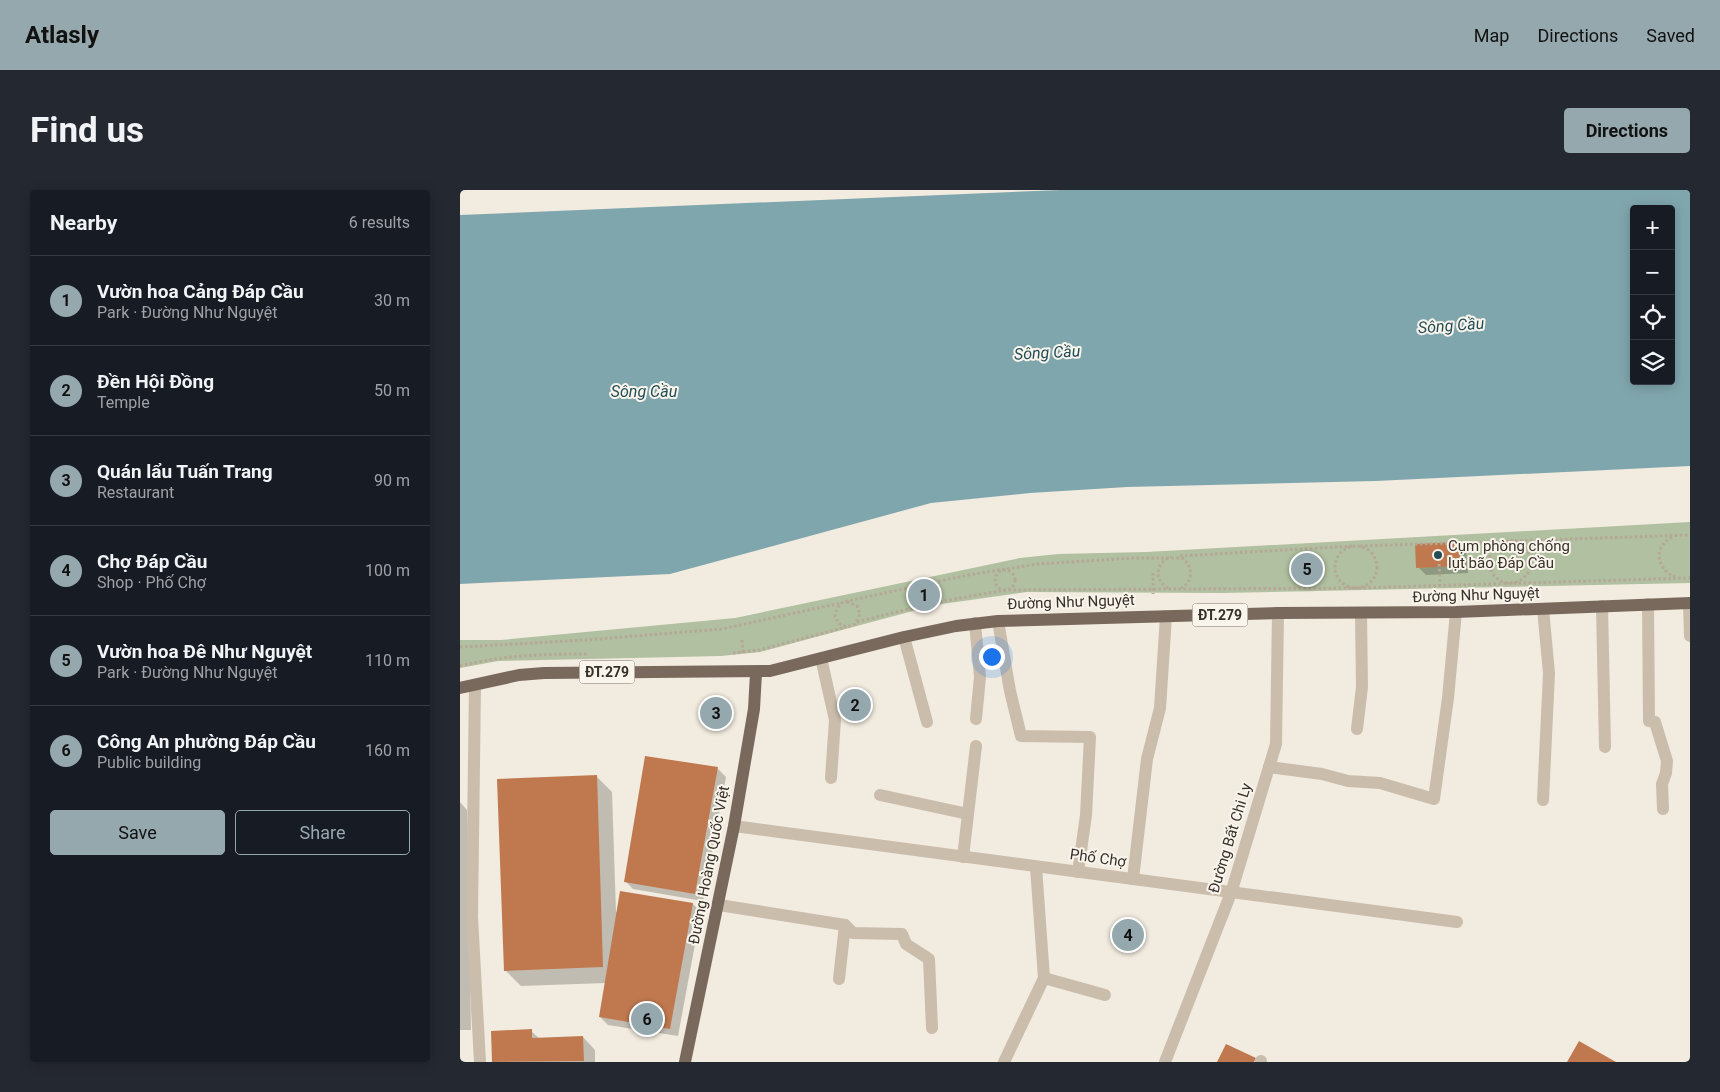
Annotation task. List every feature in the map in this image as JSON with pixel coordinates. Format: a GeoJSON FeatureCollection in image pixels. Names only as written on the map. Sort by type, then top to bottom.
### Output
{"type":"FeatureCollection","features":[{"type":"Feature","properties":{"kind":"main road","name":"Đường Như Nguyệt"},"geometry":{"type":"LineString","coordinates":[[460,688],[519,675],[544,673],[756,673],[783,668],[904,637],[998,620],[1278,613],[1456,612],[1689,603]]}},
{"type":"Feature","properties":{"kind":"main road","name":"Đường Hoàng Quốc Việt"},"geometry":{"type":"LineString","coordinates":[[685,1062],[734,826],[754,709],[756,673]]}},
{"type":"Feature","properties":{"kind":"street"},"geometry":{"type":"LineString","coordinates":[[1689,603],[1690,636]]}},
{"type":"Feature","properties":{"kind":"street"},"geometry":{"type":"LineString","coordinates":[[1648,604],[1649,721],[1655,722],[1667,761],[1666,774],[1662,784],[1663,809]]}},
{"type":"Feature","properties":{"kind":"street"},"geometry":{"type":"LineString","coordinates":[[1602,606],[1605,747]]}},
{"type":"Feature","properties":{"kind":"street"},"geometry":{"type":"LineString","coordinates":[[1543,609],[1549,673],[1543,800]]}},
{"type":"Feature","properties":{"kind":"street"},"geometry":{"type":"LineString","coordinates":[[1269,767],[1322,774],[1348,781],[1380,783],[1434,799],[1448,698],[1456,612]]}},
{"type":"Feature","properties":{"kind":"street","name":"Đường Bất Chi Ly"},"geometry":{"type":"LineString","coordinates":[[1166,1062],[1231,893],[1276,744],[1278,613]]}},
{"type":"Feature","properties":{"kind":"street"},"geometry":{"type":"LineString","coordinates":[[1357,729],[1362,687],[1361,614]]}},
{"type":"Feature","properties":{"kind":"street"},"geometry":{"type":"LineString","coordinates":[[1133,880],[1148,759],[1160,708],[1166,616]]}},
{"type":"Feature","properties":{"kind":"street"},"geometry":{"type":"LineString","coordinates":[[998,620],[1010,692],[1021,736],[1090,737],[1086,815],[1078,872]]}},
{"type":"Feature","properties":{"kind":"street"},"geometry":{"type":"LineString","coordinates":[[975,623],[980,677],[976,719]]}},
{"type":"Feature","properties":{"kind":"street"},"geometry":{"type":"LineString","coordinates":[[904,637],[927,722]]}},
{"type":"Feature","properties":{"kind":"street"},"geometry":{"type":"LineString","coordinates":[[821,658],[834,720],[831,778]]}},
{"type":"Feature","properties":{"kind":"street"},"geometry":{"type":"LineString","coordinates":[[475,685],[472,917],[480,1062]]}},
{"type":"Feature","properties":{"kind":"street"},"geometry":{"type":"LineString","coordinates":[[963,856],[976,746]]}},
{"type":"Feature","properties":{"kind":"street"},"geometry":{"type":"LineString","coordinates":[[880,795],[968,814]]}},
{"type":"Feature","properties":{"kind":"street","name":"Phố Chợ"},"geometry":{"type":"LineString","coordinates":[[734,826],[1457,922]]}},
{"type":"Feature","properties":{"kind":"street"},"geometry":{"type":"LineString","coordinates":[[1004,1062],[1044,978],[1036,867]]}},
{"type":"Feature","properties":{"kind":"street"},"geometry":{"type":"LineString","coordinates":[[719,905],[845,925],[853,933],[902,934],[906,944],[929,959],[932,1028]]}},
{"type":"Feature","properties":{"kind":"street"},"geometry":{"type":"LineString","coordinates":[[839,979],[845,925]]}},
{"type":"Feature","properties":{"kind":"street"},"geometry":{"type":"LineString","coordinates":[[1044,978],[1105,995]]}},
{"type":"Feature","properties":{"kind":"path"},"geometry":{"type":"LineString","coordinates":[[1678,536],[1662,544],[1659,557],[1660,564],[1668,575],[1682,578]]}},
{"type":"Feature","properties":{"kind":"path"},"geometry":{"type":"LineString","coordinates":[[460,647],[596,640],[722,629],[968,575],[1077,561],[1354,546],[1690,537]]}},
{"type":"Feature","properties":{"kind":"path"},"geometry":{"type":"LineString","coordinates":[[1502,542],[1520,543],[1528,551],[1531,558],[1529,572],[1525,577],[1512,583],[1499,580],[1493,575],[1489,562],[1493,549],[1502,542]]}},
{"type":"Feature","properties":{"kind":"path"},"geometry":{"type":"LineString","coordinates":[[1354,546],[1348,547],[1338,555],[1335,567],[1339,580],[1351,588],[1358,588],[1371,582],[1377,570],[1371,552],[1360,546]]}},
{"type":"Feature","properties":{"kind":"path"},"geometry":{"type":"LineString","coordinates":[[1171,557],[1162,562],[1158,572],[1164,586],[1175,590],[1185,586],[1191,572],[1186,562],[1177,557]]}},
{"type":"Feature","properties":{"kind":"path"},"geometry":{"type":"LineString","coordinates":[[1439,564],[1440,585]]}},
{"type":"Feature","properties":{"kind":"path"},"geometry":{"type":"LineString","coordinates":[[1002,570],[1011,572],[1014,578],[1012,587],[1006,590],[999,588],[995,583],[995,577],[1002,570]]}},
{"type":"Feature","properties":{"kind":"path"},"geometry":{"type":"LineString","coordinates":[[1153,573],[1153,594]]}},
{"type":"Feature","properties":{"kind":"path"},"geometry":{"type":"LineString","coordinates":[[724,654],[743,654],[847,627],[857,622],[924,604],[1006,590],[1358,588],[1690,577]]}},
{"type":"Feature","properties":{"kind":"path"},"geometry":{"type":"LineString","coordinates":[[847,627],[839,624],[835,616],[837,608],[845,602],[854,603],[859,610],[860,617],[857,622]]}},
{"type":"Feature","properties":{"kind":"path"},"geometry":{"type":"LineString","coordinates":[[742,640],[743,654]]}},
{"type":"Feature","properties":{"kind":"path"},"geometry":{"type":"LineString","coordinates":[[460,666],[486,659],[527,654],[590,654]]}},
{"type":"Feature","properties":{"kind":"green space"},"geometry":{"type":"Polygon","coordinates":[[[1690,522],[1690,583],[1221,593],[1027,592],[935,605],[760,652],[721,656],[498,661],[460,668],[460,640],[501,640],[735,618],[1020,558],[1058,554],[1146,552],[1690,522]]]}},
{"type":"Feature","properties":{"kind":"water","name":"Sông Cầu"},"geometry":{"type":"Polygon","coordinates":[[[1060,190],[1690,190],[1690,466],[1376,481],[1127,487],[1030,493],[931,503],[670,574],[460,584],[460,215],[1060,190]]]}},
{"type":"Feature","properties":{"kind":"building","name":"Cụm phòng chống lụt bão Đáp Cầu"},"geometry":{"type":"Polygon","coordinates":[[[1459,542],[1460,566],[1416,568],[1415,544],[1459,542]]]}},
{"type":"Feature","properties":{"kind":"building"},"geometry":{"type":"Polygon","coordinates":[[[645,756],[718,767],[695,894],[624,882],[645,756]]]}},
{"type":"Feature","properties":{"kind":"building"},"geometry":{"type":"Polygon","coordinates":[[[597,775],[603,967],[504,971],[497,779],[597,775]]]}},
{"type":"Feature","properties":{"kind":"building"},"geometry":{"type":"Polygon","coordinates":[[[620,891],[693,903],[670,1029],[599,1017],[620,891]]]}},
{"type":"Feature","properties":{"kind":"building"},"geometry":{"type":"Polygon","coordinates":[[[532,1029],[532,1038],[583,1036],[584,1061],[492,1062],[491,1031],[532,1029]]]}},
{"type":"Feature","properties":{"kind":"building"},"geometry":{"type":"Polygon","coordinates":[[[1579,1041],[1616,1062],[1567,1062],[1579,1041]]]}},
{"type":"Feature","properties":{"kind":"building"},"geometry":{"type":"Polygon","coordinates":[[[1226,1044],[1256,1058],[1254,1062],[1217,1062],[1226,1044]]]}},
{"type":"Feature","properties":{"kind":"place","name":"Cụm phòng chống lụt bão Đáp Cầu"},"geometry":{"type":"Point","coordinates":[1438,555]}},
{"type":"Feature","properties":{"kind":"place","name":"Vườn hoa Đê Như Nguyệt"},"geometry":{"type":"Point","coordinates":[1307,569]}},
{"type":"Feature","properties":{"kind":"place","name":"Vườn hoa Cảng Đáp Cầu"},"geometry":{"type":"Point","coordinates":[924,595]}},
{"type":"Feature","properties":{"kind":"place","name":"Đền Hội Đồng"},"geometry":{"type":"Point","coordinates":[855,705]}},
{"type":"Feature","properties":{"kind":"place","name":"Quán lẩu Tuấn Trang"},"geometry":{"type":"Point","coordinates":[716,713]}},
{"type":"Feature","properties":{"kind":"place","name":"Chợ Đáp Cầu"},"geometry":{"type":"Point","coordinates":[1128,935]}},
{"type":"Feature","properties":{"kind":"place","name":"Công An phường Đáp Cầu"},"geometry":{"type":"Point","coordinates":[647,1019]}}]}
